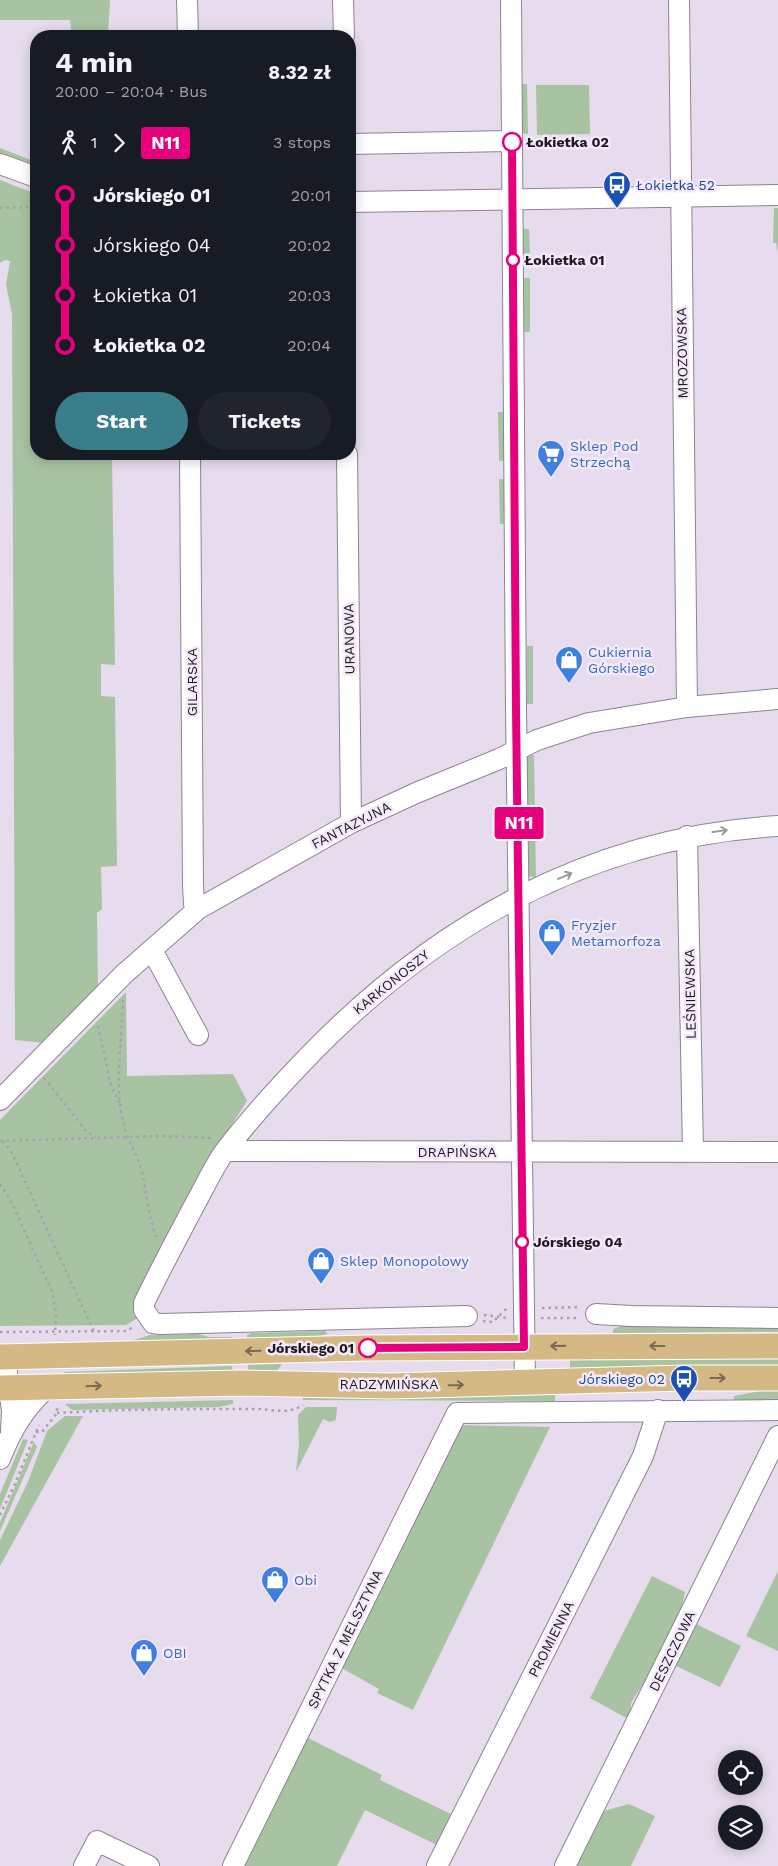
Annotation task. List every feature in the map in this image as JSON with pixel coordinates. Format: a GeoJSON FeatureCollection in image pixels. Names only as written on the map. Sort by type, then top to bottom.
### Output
{"type":"FeatureCollection","features":[{"type":"Feature","properties":{"kind":"main road"},"geometry":{"type":"LineString","coordinates":[[3,1372],[524,1347],[778,1346]]}},
{"type":"Feature","properties":{"kind":"main road","name":"RADZYMIŃSKA"},"geometry":{"type":"LineString","coordinates":[[3,1372],[51,1396],[235,1383],[391,1386],[684,1378],[778,1378]]}},
{"type":"Feature","properties":{"kind":"street"},"geometry":{"type":"LineString","coordinates":[[187,0],[188,30]]}},
{"type":"Feature","properties":{"kind":"street"},"geometry":{"type":"LineString","coordinates":[[344,0],[344,30]]}},
{"type":"Feature","properties":{"kind":"street"},"geometry":{"type":"LineString","coordinates":[[511,0],[521,1152],[525,1383]]}},
{"type":"Feature","properties":{"kind":"street","name":"MROZOWSKA"},"geometry":{"type":"LineString","coordinates":[[679,0],[688,707]]}},
{"type":"Feature","properties":{"kind":"street"},"geometry":{"type":"LineString","coordinates":[[356,144],[512,142]]}},
{"type":"Feature","properties":{"kind":"street"},"geometry":{"type":"LineString","coordinates":[[0,164],[30,175]]}},
{"type":"Feature","properties":{"kind":"street"},"geometry":{"type":"LineString","coordinates":[[356,202],[778,195]]}},
{"type":"Feature","properties":{"kind":"street","name":"GILARSKA"},"geometry":{"type":"LineString","coordinates":[[190,460],[193,885],[194,904],[198,909]]}},
{"type":"Feature","properties":{"kind":"street","name":"URANOWA"},"geometry":{"type":"LineString","coordinates":[[347,460],[351,824]]}},
{"type":"Feature","properties":{"kind":"street","name":"FANTAZYJNA"},"geometry":{"type":"LineString","coordinates":[[0,1100],[124,974],[198,909],[351,824],[416,792],[518,750],[537,740],[589,723],[688,707],[778,699]]}},
{"type":"Feature","properties":{"kind":"street","name":"KARKONOSZY"},"geometry":{"type":"LineString","coordinates":[[147,1317],[144,1303],[221,1145],[370,997],[444,939],[520,895],[599,861],[687,836],[740,828],[778,826]]}},
{"type":"Feature","properties":{"kind":"street","name":"LEŚNIEWSKA"},"geometry":{"type":"LineString","coordinates":[[687,836],[693,1152]]}},
{"type":"Feature","properties":{"kind":"street"},"geometry":{"type":"LineString","coordinates":[[152,950],[198,1035]]}},
{"type":"Feature","properties":{"kind":"street","name":"DRAPIŃSKA"},"geometry":{"type":"LineString","coordinates":[[221,1145],[521,1152],[778,1152]]}},
{"type":"Feature","properties":{"kind":"street"},"geometry":{"type":"LineString","coordinates":[[596,1314],[778,1318]]}},
{"type":"Feature","properties":{"kind":"street"},"geometry":{"type":"LineString","coordinates":[[147,1317],[153,1323],[161,1324],[467,1316]]}},
{"type":"Feature","properties":{"kind":"street"},"geometry":{"type":"LineString","coordinates":[[3,1372],[12,1411],[11,1433]]}},
{"type":"Feature","properties":{"kind":"street"},"geometry":{"type":"LineString","coordinates":[[0,1459],[11,1433],[24,1410],[51,1396]]}},
{"type":"Feature","properties":{"kind":"street"},"geometry":{"type":"LineString","coordinates":[[658,1410],[778,1410]]}},
{"type":"Feature","properties":{"kind":"street","name":"SPYTKA Z MELSZTYNA"},"geometry":{"type":"LineString","coordinates":[[232,1866],[457,1413],[658,1410]]}},
{"type":"Feature","properties":{"kind":"street","name":"PROMIENNA"},"geometry":{"type":"LineString","coordinates":[[437,1866],[643,1456],[658,1410]]}},
{"type":"Feature","properties":{"kind":"street","name":"DESZCZOWA"},"geometry":{"type":"LineString","coordinates":[[565,1866],[778,1436]]}},
{"type":"Feature","properties":{"kind":"street"},"geometry":{"type":"LineString","coordinates":[[84,1866],[97,1841],[149,1866]]}},
{"type":"Feature","properties":{"kind":"path"},"geometry":{"type":"LineString","coordinates":[[0,208],[30,207]]}},
{"type":"Feature","properties":{"kind":"path"},"geometry":{"type":"LineString","coordinates":[[124,974],[119,1037],[121,1106],[124,1126],[142,1174],[149,1220],[165,1260]]}},
{"type":"Feature","properties":{"kind":"path"},"geometry":{"type":"LineString","coordinates":[[96,1020],[112,1085],[121,1106]]}},
{"type":"Feature","properties":{"kind":"path"},"geometry":{"type":"LineString","coordinates":[[41,1075],[87,1132],[97,1138]]}},
{"type":"Feature","properties":{"kind":"path"},"geometry":{"type":"LineString","coordinates":[[1,1141],[129,1137],[221,1145]]}},
{"type":"Feature","properties":{"kind":"path"},"geometry":{"type":"LineString","coordinates":[[1,1141],[11,1151],[96,1338]]}},
{"type":"Feature","properties":{"kind":"path"},"geometry":{"type":"LineString","coordinates":[[0,1184],[12,1203],[52,1292],[56,1310],[54,1338]]}},
{"type":"Feature","properties":{"kind":"path"},"geometry":{"type":"LineString","coordinates":[[537,1308],[585,1307],[596,1314]]}},
{"type":"Feature","properties":{"kind":"path"},"geometry":{"type":"LineString","coordinates":[[467,1316],[473,1320],[492,1322],[506,1308],[513,1308]]}},
{"type":"Feature","properties":{"kind":"path"},"geometry":{"type":"LineString","coordinates":[[533,1318],[585,1318],[596,1314]]}},
{"type":"Feature","properties":{"kind":"path"},"geometry":{"type":"LineString","coordinates":[[467,1316],[508,1318]]}},
{"type":"Feature","properties":{"kind":"path"},"geometry":{"type":"LineString","coordinates":[[0,1332],[126,1331],[147,1317]]}},
{"type":"Feature","properties":{"kind":"path"},"geometry":{"type":"LineString","coordinates":[[51,1396],[57,1413]]}},
{"type":"Feature","properties":{"kind":"path"},"geometry":{"type":"LineString","coordinates":[[57,1413],[254,1408],[287,1411],[297,1410],[308,1404]]}},
{"type":"Feature","properties":{"kind":"path"},"geometry":{"type":"LineString","coordinates":[[42,1432],[57,1413]]}},
{"type":"Feature","properties":{"kind":"path"},"geometry":{"type":"LineString","coordinates":[[0,1515],[42,1418]]}},
{"type":"Feature","properties":{"kind":"green space"},"geometry":{"type":"Polygon","coordinates":[[[0,0],[110,0],[108,30],[71,30],[70,20],[0,20],[0,0]]]}},
{"type":"Feature","properties":{"kind":"green space"},"geometry":{"type":"Polygon","coordinates":[[[521,84],[527,84],[528,134],[522,133],[521,84]]]}},
{"type":"Feature","properties":{"kind":"green space"},"geometry":{"type":"Polygon","coordinates":[[[536,85],[589,85],[590,134],[537,135],[536,85]]]}},
{"type":"Feature","properties":{"kind":"green space"},"geometry":{"type":"Polygon","coordinates":[[[0,148],[30,160],[30,166],[0,155],[0,148]]]}},
{"type":"Feature","properties":{"kind":"green space"},"geometry":{"type":"Polygon","coordinates":[[[0,180],[30,192],[30,460],[112,460],[115,665],[101,664],[101,696],[115,697],[117,866],[101,867],[102,909],[97,913],[98,990],[44,1043],[15,1040],[12,314],[6,285],[10,261],[5,260],[0,263],[0,180]]]}},
{"type":"Feature","properties":{"kind":"green space"},"geometry":{"type":"Polygon","coordinates":[[[774,208],[778,208],[778,252],[776,243],[773,243],[774,208]]]}},
{"type":"Feature","properties":{"kind":"green space"},"geometry":{"type":"Polygon","coordinates":[[[522,229],[529,229],[530,254],[523,254],[522,229]]]}},
{"type":"Feature","properties":{"kind":"green space"},"geometry":{"type":"Polygon","coordinates":[[[523,278],[530,278],[530,332],[523,332],[523,278]]]}},
{"type":"Feature","properties":{"kind":"green space"},"geometry":{"type":"Polygon","coordinates":[[[498,412],[505,412],[505,461],[499,461],[498,412]]]}},
{"type":"Feature","properties":{"kind":"green space"},"geometry":{"type":"Polygon","coordinates":[[[499,479],[505,479],[506,524],[500,524],[499,479]]]}},
{"type":"Feature","properties":{"kind":"green space"},"geometry":{"type":"Polygon","coordinates":[[[527,646],[533,646],[533,704],[527,704],[527,646]]]}},
{"type":"Feature","properties":{"kind":"green space"},"geometry":{"type":"Polygon","coordinates":[[[534,755],[536,878],[529,876],[527,756],[534,755]]]}},
{"type":"Feature","properties":{"kind":"green space"},"geometry":{"type":"Polygon","coordinates":[[[126,992],[127,1076],[233,1074],[247,1101],[231,1126],[138,1318],[126,1325],[0,1326],[0,1120],[126,992]]]}},
{"type":"Feature","properties":{"kind":"green space"},"geometry":{"type":"Polygon","coordinates":[[[778,1322],[778,1332],[613,1333],[613,1329],[630,1323],[778,1322]]]}},
{"type":"Feature","properties":{"kind":"green space"},"geometry":{"type":"Polygon","coordinates":[[[325,1331],[328,1334],[314,1337],[247,1339],[247,1335],[252,1333],[325,1331]]]}},
{"type":"Feature","properties":{"kind":"green space"},"geometry":{"type":"Polygon","coordinates":[[[198,1334],[209,1337],[232,1337],[232,1340],[128,1342],[150,1335],[198,1334]]]}},
{"type":"Feature","properties":{"kind":"green space"},"geometry":{"type":"Polygon","coordinates":[[[570,1358],[778,1358],[778,1365],[570,1369],[570,1358]]]}},
{"type":"Feature","properties":{"kind":"green space"},"geometry":{"type":"Polygon","coordinates":[[[282,1364],[276,1372],[248,1373],[248,1365],[282,1364]]]}},
{"type":"Feature","properties":{"kind":"green space"},"geometry":{"type":"Polygon","coordinates":[[[232,1366],[233,1373],[64,1376],[64,1372],[232,1366]]]}},
{"type":"Feature","properties":{"kind":"green space"},"geometry":{"type":"Polygon","coordinates":[[[765,1390],[778,1390],[778,1404],[734,1404],[734,1396],[765,1390]]]}},
{"type":"Feature","properties":{"kind":"green space"},"geometry":{"type":"Polygon","coordinates":[[[555,1393],[555,1401],[303,1400],[303,1398],[310,1395],[555,1393]]]}},
{"type":"Feature","properties":{"kind":"green space"},"geometry":{"type":"Polygon","coordinates":[[[233,1400],[233,1404],[219,1407],[72,1410],[65,1404],[233,1400]]]}},
{"type":"Feature","properties":{"kind":"green space"},"geometry":{"type":"Polygon","coordinates":[[[306,1407],[337,1407],[336,1420],[330,1422],[323,1419],[296,1472],[299,1445],[298,1415],[306,1407]]]}},
{"type":"Feature","properties":{"kind":"green space"},"geometry":{"type":"Polygon","coordinates":[[[65,1416],[83,1416],[0,1566],[0,1540],[27,1484],[47,1431],[65,1416]]]}},
{"type":"Feature","properties":{"kind":"green space"},"geometry":{"type":"Polygon","coordinates":[[[457,1425],[550,1427],[413,1710],[377,1693],[379,1689],[336,1665],[457,1425]]]}},
{"type":"Feature","properties":{"kind":"green space"},"geometry":{"type":"Polygon","coordinates":[[[23,1439],[28,1440],[0,1509],[0,1494],[23,1439]]]}},
{"type":"Feature","properties":{"kind":"green space"},"geometry":{"type":"Polygon","coordinates":[[[34,1442],[37,1447],[0,1531],[0,1522],[34,1442]]]}},
{"type":"Feature","properties":{"kind":"green space"},"geometry":{"type":"Polygon","coordinates":[[[778,1571],[778,1651],[746,1636],[778,1571]]]}},
{"type":"Feature","properties":{"kind":"green space"},"geometry":{"type":"Polygon","coordinates":[[[652,1576],[685,1592],[680,1615],[660,1657],[631,1703],[630,1720],[590,1698],[652,1576]]]}},
{"type":"Feature","properties":{"kind":"green space"},"geometry":{"type":"Polygon","coordinates":[[[692,1622],[741,1646],[720,1687],[672,1664],[692,1622]]]}},
{"type":"Feature","properties":{"kind":"green space"},"geometry":{"type":"Polygon","coordinates":[[[302,1735],[382,1775],[380,1780],[451,1814],[437,1845],[365,1810],[337,1866],[238,1866],[302,1735]]]}},
{"type":"Feature","properties":{"kind":"green space"},"geometry":{"type":"Polygon","coordinates":[[[629,1804],[655,1816],[631,1866],[575,1866],[600,1812],[629,1804]]]}},
{"type":"Feature","properties":{"kind":"bus line","name":"N11"},"geometry":{"type":"LineString","coordinates":[[368,1348],[524,1347],[520,895],[516,709],[512,142]]}},
{"type":"Feature","properties":{"kind":"place","name":"Łokietka 02"},"geometry":{"type":"Point","coordinates":[512,142]}},
{"type":"Feature","properties":{"kind":"place","name":"Łokietka 52"},"geometry":{"type":"Point","coordinates":[617,209]}},
{"type":"Feature","properties":{"kind":"place","name":"Łokietka 01"},"geometry":{"type":"Point","coordinates":[513,260]}},
{"type":"Feature","properties":{"kind":"place","name":"Sklep Pod Strzechą"},"geometry":{"type":"Point","coordinates":[551,478]}},
{"type":"Feature","properties":{"kind":"place","name":"Cukiernia Górskiego"},"geometry":{"type":"Point","coordinates":[569,684]}},
{"type":"Feature","properties":{"kind":"place","name":"Fryzjer Metamorfoza"},"geometry":{"type":"Point","coordinates":[552,957]}},
{"type":"Feature","properties":{"kind":"place","name":"Jórskiego 04"},"geometry":{"type":"Point","coordinates":[522,1242]}},
{"type":"Feature","properties":{"kind":"place","name":"Sklep Monopolowy"},"geometry":{"type":"Point","coordinates":[321,1285]}},
{"type":"Feature","properties":{"kind":"place","name":"Jórskiego 01"},"geometry":{"type":"Point","coordinates":[368,1348]}},
{"type":"Feature","properties":{"kind":"place","name":"Jórskiego 02"},"geometry":{"type":"Point","coordinates":[684,1403]}},
{"type":"Feature","properties":{"kind":"place","name":"Obi"},"geometry":{"type":"Point","coordinates":[275,1604]}},
{"type":"Feature","properties":{"kind":"place","name":"OBI"},"geometry":{"type":"Point","coordinates":[144,1677]}}]}
